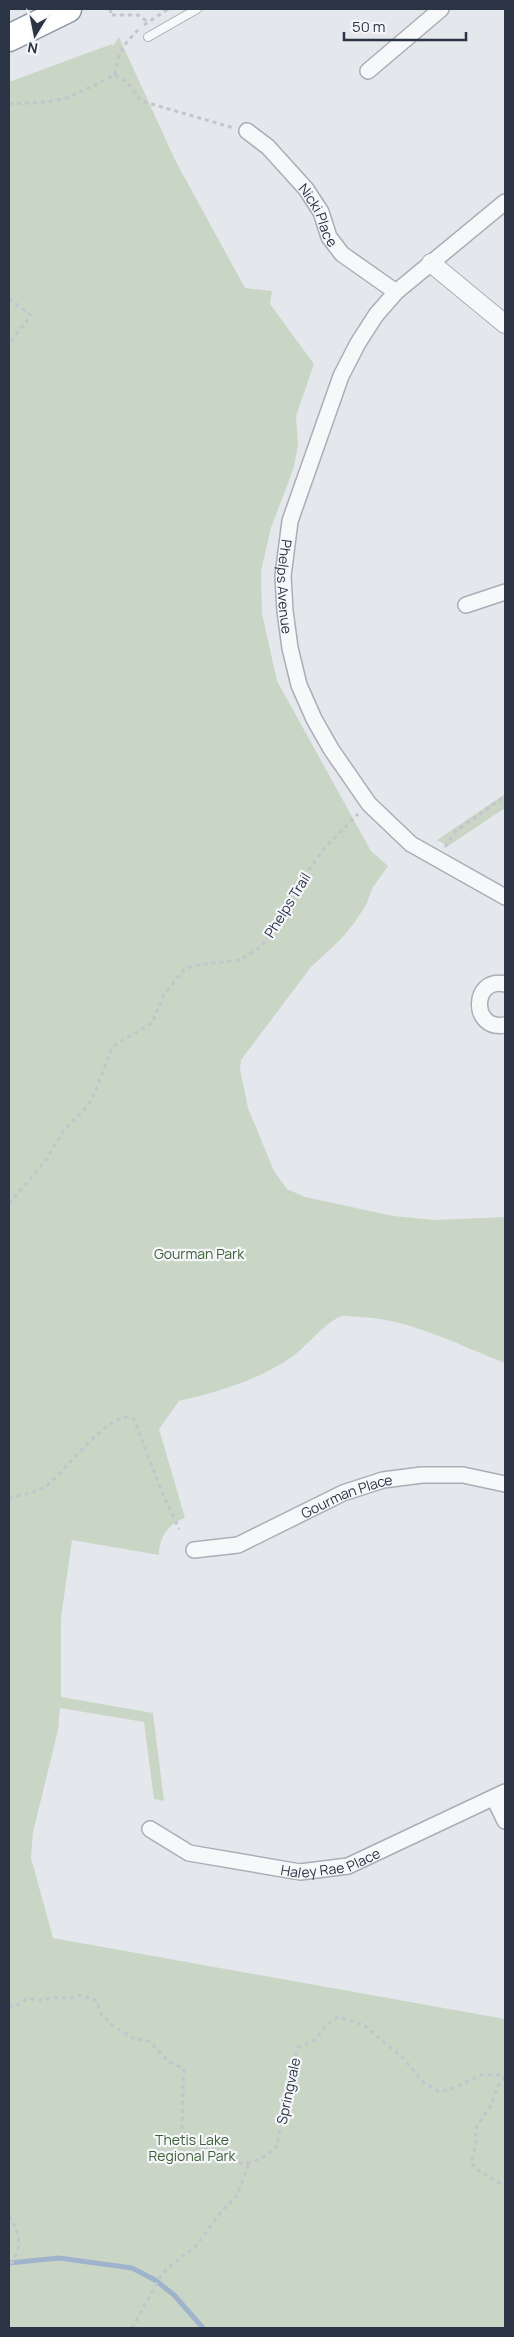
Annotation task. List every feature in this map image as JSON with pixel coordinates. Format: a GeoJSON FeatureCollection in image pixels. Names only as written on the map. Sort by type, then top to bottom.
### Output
{"type":"FeatureCollection","features":[{"type":"Feature","properties":{"kind":"highway"},"geometry":{"type":"LineString","coordinates":[[9,38],[68,9]]}},
{"type":"Feature","properties":{"kind":"street"},"geometry":{"type":"LineString","coordinates":[[368,71],[441,9]]}},
{"type":"Feature","properties":{"kind":"street","name":"Nicki Place"},"geometry":{"type":"LineString","coordinates":[[247,131],[268,147],[306,189],[321,212],[329,236],[342,254],[396,292]]}},
{"type":"Feature","properties":{"kind":"street","name":"Phelps Avenue"},"geometry":{"type":"LineString","coordinates":[[505,202],[396,292],[376,315],[362,336],[341,376],[290,521],[283,576],[290,648],[299,685],[331,749],[369,804],[410,844],[505,897]]}},
{"type":"Feature","properties":{"kind":"street"},"geometry":{"type":"LineString","coordinates":[[431,263],[505,324]]}},
{"type":"Feature","properties":{"kind":"street"},"geometry":{"type":"LineString","coordinates":[[466,605],[505,592]]}},
{"type":"Feature","properties":{"kind":"street"},"geometry":{"type":"LineString","coordinates":[[505,984],[492,984],[484,990],[480,998],[479,1008],[482,1016],[489,1023],[498,1026],[505,1025]]}},
{"type":"Feature","properties":{"kind":"street","name":"Gourman Place"},"geometry":{"type":"LineString","coordinates":[[194,1550],[238,1545],[344,1493],[383,1480],[422,1475],[463,1475],[505,1484]]}},
{"type":"Feature","properties":{"kind":"street"},"geometry":{"type":"LineString","coordinates":[[500,1795],[505,1821]]}},
{"type":"Feature","properties":{"kind":"street","name":"Haley Rae Place"},"geometry":{"type":"LineString","coordinates":[[150,1829],[189,1853],[300,1872],[348,1866],[500,1795]]}},
{"type":"Feature","properties":{"kind":"lane"},"geometry":{"type":"LineString","coordinates":[[148,37],[197,9]]}},
{"type":"Feature","properties":{"kind":"path"},"geometry":{"type":"LineString","coordinates":[[111,9],[110,15],[138,15],[147,22]]}},
{"type":"Feature","properties":{"kind":"path"},"geometry":{"type":"LineString","coordinates":[[115,75],[122,46],[147,22],[168,9]]}},
{"type":"Feature","properties":{"kind":"path"},"geometry":{"type":"LineString","coordinates":[[9,104],[48,102],[70,97],[115,75]]}},
{"type":"Feature","properties":{"kind":"path"},"geometry":{"type":"LineString","coordinates":[[115,75],[128,83],[141,101],[247,131]]}},
{"type":"Feature","properties":{"kind":"path"},"geometry":{"type":"LineString","coordinates":[[9,299],[31,315],[9,344]]}},
{"type":"Feature","properties":{"kind":"path"},"geometry":{"type":"LineString","coordinates":[[437,860],[455,832],[505,796]]}},
{"type":"Feature","properties":{"kind":"path","name":"Phelps Trail"},"geometry":{"type":"LineString","coordinates":[[9,1204],[46,1160],[64,1130],[92,1099],[113,1046],[152,1023],[164,994],[184,970],[192,966],[240,960],[262,946],[286,902],[323,850],[369,804]]}},
{"type":"Feature","properties":{"kind":"path"},"geometry":{"type":"LineString","coordinates":[[9,1498],[36,1491],[46,1486],[104,1428],[122,1417],[130,1416],[134,1419],[179,1529]]}},
{"type":"Feature","properties":{"kind":"path"},"geometry":{"type":"LineString","coordinates":[[9,2006],[14,2007],[28,1998],[42,2002],[51,1998],[68,2000],[79,1995],[96,2000],[101,2014],[112,2025],[133,2038],[149,2042],[168,2061],[184,2070],[182,2130],[186,2136],[217,2156],[239,2164],[249,2163],[237,2196],[225,2207],[195,2247],[166,2269],[132,2328]]}},
{"type":"Feature","properties":{"kind":"path","name":"Springvale"},"geometry":{"type":"LineString","coordinates":[[249,2163],[274,2151],[277,2146],[290,2071],[298,2047],[315,2040],[327,2025],[338,2018],[364,2024],[403,2058],[423,2082],[438,2091],[449,2090],[481,2075],[505,2076]]}},
{"type":"Feature","properties":{"kind":"path"},"geometry":{"type":"LineString","coordinates":[[505,2076],[498,2086],[490,2107],[475,2129],[476,2144],[471,2163],[476,2170],[505,2186]]}},
{"type":"Feature","properties":{"kind":"path"},"geometry":{"type":"LineString","coordinates":[[9,2216],[19,2233],[16,2256],[9,2268]]}},
{"type":"Feature","properties":{"kind":"green space","name":"Thetis Lake Regional Park"},"geometry":{"type":"Polygon","coordinates":[[[119,37],[175,160],[245,288],[272,291],[270,304],[314,364],[296,416],[298,445],[294,467],[271,528],[261,571],[262,614],[277,681],[371,851],[388,866],[373,887],[366,905],[355,922],[342,938],[311,967],[241,1060],[240,1069],[248,1108],[274,1171],[287,1189],[305,1197],[393,1216],[435,1220],[505,1217],[505,1363],[417,1328],[380,1319],[342,1316],[329,1323],[292,1357],[266,1372],[209,1394],[179,1401],[159,1429],[185,1518],[174,1524],[166,1532],[159,1548],[159,1555],[72,1540],[61,1618],[61,1697],[153,1713],[164,1801],[154,1799],[144,1722],[60,1708],[58,1730],[33,1832],[31,1858],[53,1938],[505,2019],[505,2328],[9,2328],[9,82],[112,44],[113,46],[119,37]]]}},
{"type":"Feature","properties":{"kind":"green space"},"geometry":{"type":"Polygon","coordinates":[[[505,794],[505,808],[448,846],[437,840],[505,794]]]}},
{"type":"Feature","properties":{"kind":"waterway"},"geometry":{"type":"LineString","coordinates":[[9,2263],[59,2258],[132,2268],[155,2280],[174,2295],[203,2328]]}},
{"type":"Feature","properties":{"kind":"park label","name":"Gourman Park"},"geometry":{"type":"Point","coordinates":[199,1253]}}]}
